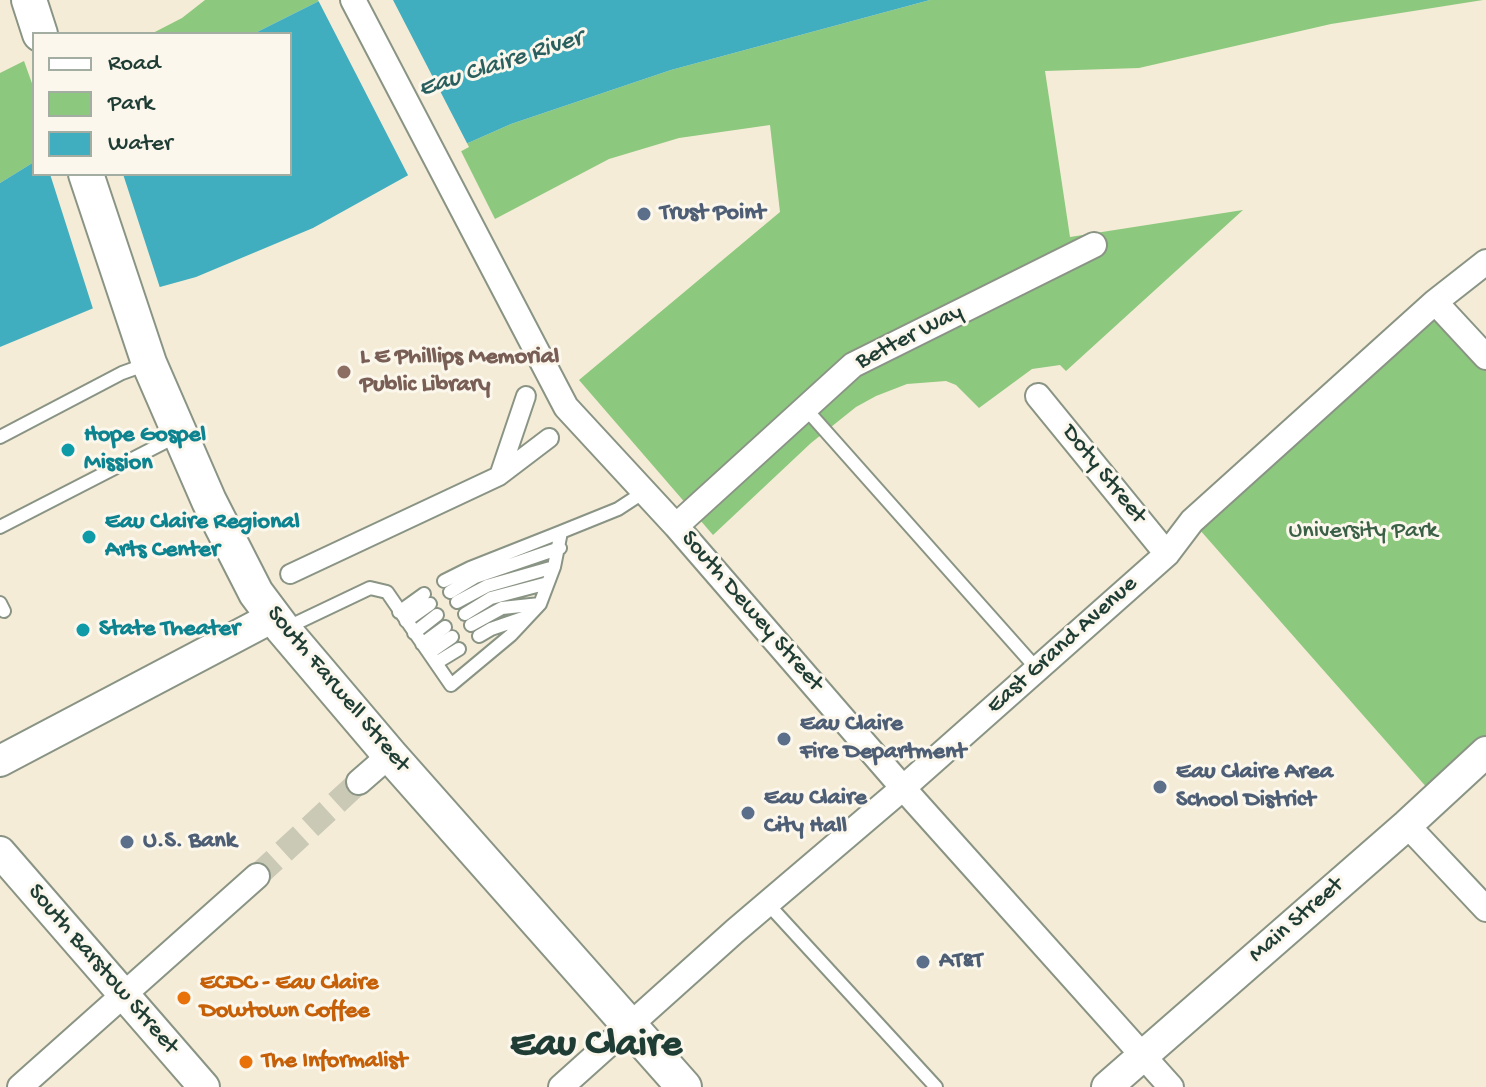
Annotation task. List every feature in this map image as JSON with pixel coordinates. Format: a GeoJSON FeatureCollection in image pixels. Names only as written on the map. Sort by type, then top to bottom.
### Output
{"type":"FeatureCollection","features":[{"type":"Feature","properties":{"kind":"main road"},"geometry":{"type":"LineString","coordinates":[[29,0],[39,32]]}},
{"type":"Feature","properties":{"kind":"main road","name":"South Farwell Street"},"geometry":{"type":"LineString","coordinates":[[87,176],[149,363],[209,501],[256,593],[390,755],[684,1087]]}},
{"type":"Feature","properties":{"kind":"street","name":"South Dewey Street"},"geometry":{"type":"LineString","coordinates":[[353,0],[566,407],[676,526],[903,788],[1171,1087]]}},
{"type":"Feature","properties":{"kind":"street","name":"Better Way"},"geometry":{"type":"LineString","coordinates":[[676,526],[853,365],[1094,245]]}},
{"type":"Feature","properties":{"kind":"street","name":"East Grand Avenue"},"geometry":{"type":"LineString","coordinates":[[561,1087],[1167,554],[1192,521],[1435,302],[1486,262]]}},
{"type":"Feature","properties":{"kind":"street"},"geometry":{"type":"LineString","coordinates":[[1435,302],[1486,357]]}},
{"type":"Feature","properties":{"kind":"street"},"geometry":{"type":"LineString","coordinates":[[499,476],[526,396]]}},
{"type":"Feature","properties":{"kind":"street","name":"Doty Street"},"geometry":{"type":"LineString","coordinates":[[1038,396],[1167,554]]}},
{"type":"Feature","properties":{"kind":"street"},"geometry":{"type":"LineString","coordinates":[[290,574],[499,476],[549,438]]}},
{"type":"Feature","properties":{"kind":"street"},"geometry":{"type":"LineString","coordinates":[[0,761],[278,623]]}},
{"type":"Feature","properties":{"kind":"street","name":"Main Street"},"geometry":{"type":"LineString","coordinates":[[1107,1087],[1486,752]]}},
{"type":"Feature","properties":{"kind":"street"},"geometry":{"type":"LineString","coordinates":[[359,782],[390,755]]}},
{"type":"Feature","properties":{"kind":"street"},"geometry":{"type":"LineString","coordinates":[[1407,825],[1486,909]]}},
{"type":"Feature","properties":{"kind":"street","name":"South Barstow Street"},"geometry":{"type":"LineString","coordinates":[[0,852],[204,1087]]}},
{"type":"Feature","properties":{"kind":"street"},"geometry":{"type":"LineString","coordinates":[[20,1087],[257,876]]}},
{"type":"Feature","properties":{"kind":"lane"},"geometry":{"type":"LineString","coordinates":[[0,437],[122,373],[149,363]]}},
{"type":"Feature","properties":{"kind":"lane"},"geometry":{"type":"LineString","coordinates":[[805,408],[1037,669]]}},
{"type":"Feature","properties":{"kind":"lane"},"geometry":{"type":"LineString","coordinates":[[0,527],[180,434]]}},
{"type":"Feature","properties":{"kind":"lane"},"geometry":{"type":"LineString","coordinates":[[451,592],[470,568],[618,509],[644,492]]}},
{"type":"Feature","properties":{"kind":"lane"},"geometry":{"type":"LineString","coordinates":[[278,623],[370,588],[387,592],[451,685],[511,635],[540,604],[560,548],[561,532]]}},
{"type":"Feature","properties":{"kind":"lane"},"geometry":{"type":"LineString","coordinates":[[451,592],[475,577],[560,548]]}},
{"type":"Feature","properties":{"kind":"lane"},"geometry":{"type":"LineString","coordinates":[[451,592],[487,586],[554,567]]}},
{"type":"Feature","properties":{"kind":"lane"},"geometry":{"type":"LineString","coordinates":[[540,604],[502,608],[468,619],[491,598],[548,583]]}},
{"type":"Feature","properties":{"kind":"lane"},"geometry":{"type":"LineString","coordinates":[[403,616],[431,604],[425,648]]}},
{"type":"Feature","properties":{"kind":"lane"},"geometry":{"type":"LineString","coordinates":[[479,636],[529,616]]}},
{"type":"Feature","properties":{"kind":"lane"},"geometry":{"type":"LineString","coordinates":[[425,648],[448,632]]}},
{"type":"Feature","properties":{"kind":"lane"},"geometry":{"type":"LineString","coordinates":[[425,648],[459,649]]}},
{"type":"Feature","properties":{"kind":"lane"},"geometry":{"type":"LineString","coordinates":[[767,903],[936,1087]]}},
{"type":"Feature","properties":{"kind":"green space"},"geometry":{"type":"Polygon","coordinates":[[[205,0],[321,0],[257,32],[155,32],[182,18],[205,0]]]}},
{"type":"Feature","properties":{"kind":"green space"},"geometry":{"type":"Polygon","coordinates":[[[930,0],[1483,0],[1331,24],[1139,68],[1045,71],[1070,237],[1243,210],[1066,371],[1060,365],[1032,369],[979,408],[956,385],[946,381],[907,384],[876,396],[856,407],[811,443],[713,535],[579,380],[780,212],[770,125],[679,138],[609,159],[495,219],[459,147],[511,124],[671,70],[930,0]]]}},
{"type":"Feature","properties":{"kind":"green space"},"geometry":{"type":"Polygon","coordinates":[[[24,61],[32,83],[32,163],[0,183],[0,73],[24,61]]]}},
{"type":"Feature","properties":{"kind":"green space","name":"University Park"},"geometry":{"type":"Polygon","coordinates":[[[1435,302],[1486,357],[1486,752],[1436,798],[1192,521],[1435,302]]]}},
{"type":"Feature","properties":{"kind":"water","name":"Eau Claire River"},"geometry":{"type":"Polygon","coordinates":[[[321,0],[930,0],[671,70],[511,124],[459,147],[313,228],[196,277],[113,300],[0,347],[0,183],[32,163],[32,176],[292,176],[292,32],[257,32],[321,0]]]}},
{"type":"Feature","properties":{"kind":"pier"},"geometry":{"type":"Polygon","coordinates":[[[318,0],[393,0],[469,147],[410,179],[318,0]]]}},
{"type":"Feature","properties":{"kind":"pier"},"geometry":{"type":"Polygon","coordinates":[[[51,176],[124,176],[161,291],[94,312],[51,176]]]}},
{"type":"Feature","properties":{"kind":"tunnel"},"geometry":{"type":"LineString","coordinates":[[257,876],[359,782]]}},
{"type":"Feature","properties":{"kind":"place","name":"Trust Point"},"geometry":{"type":"Point","coordinates":[644,214]}},
{"type":"Feature","properties":{"kind":"place","name":"L E Phillips Memorial Public Library"},"geometry":{"type":"Point","coordinates":[344,372]}},
{"type":"Feature","properties":{"kind":"place","name":"Hope Gospel Mission"},"geometry":{"type":"Point","coordinates":[68,450]}},
{"type":"Feature","properties":{"kind":"place","name":"Eau Claire Regional Arts Center"},"geometry":{"type":"Point","coordinates":[89,537]}},
{"type":"Feature","properties":{"kind":"place","name":"State Theater"},"geometry":{"type":"Point","coordinates":[83,630]}},
{"type":"Feature","properties":{"kind":"place","name":"Eau Claire Fire Department"},"geometry":{"type":"Point","coordinates":[784,739]}},
{"type":"Feature","properties":{"kind":"place","name":"Eau Claire Area School District"},"geometry":{"type":"Point","coordinates":[1160,787]}},
{"type":"Feature","properties":{"kind":"place","name":"Eau Claire City Hall"},"geometry":{"type":"Point","coordinates":[748,813]}},
{"type":"Feature","properties":{"kind":"place","name":"U.S. Bank"},"geometry":{"type":"Point","coordinates":[127,842]}},
{"type":"Feature","properties":{"kind":"place","name":"AT&T"},"geometry":{"type":"Point","coordinates":[923,962]}},
{"type":"Feature","properties":{"kind":"place","name":"ECDC - Eau Claire Dowtown Coffee"},"geometry":{"type":"Point","coordinates":[184,998]}},
{"type":"Feature","properties":{"kind":"place","name":"The Informalist"},"geometry":{"type":"Point","coordinates":[246,1062]}},
{"type":"Feature","properties":{"kind":"district","name":"Eau Claire"},"geometry":{"type":"Point","coordinates":[596,1047]}}]}
